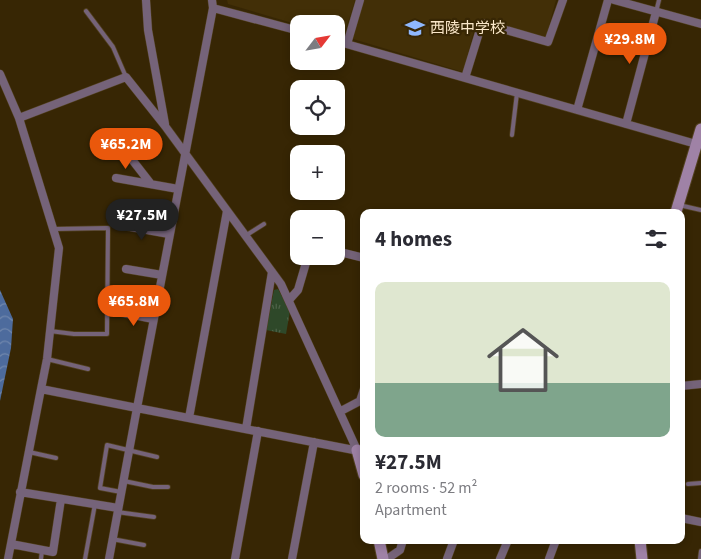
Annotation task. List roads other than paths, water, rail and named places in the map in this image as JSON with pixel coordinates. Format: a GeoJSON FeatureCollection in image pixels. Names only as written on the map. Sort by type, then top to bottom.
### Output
{"type":"FeatureCollection","features":[{"type":"Feature","properties":{"kind":"main road"},"geometry":{"type":"LineString","coordinates":[[678,209],[697,153],[701,129]]}},
{"type":"Feature","properties":{"kind":"main road"},"geometry":{"type":"LineString","coordinates":[[380,544],[383,559]]}},
{"type":"Feature","properties":{"kind":"main road"},"geometry":{"type":"LineString","coordinates":[[640,544],[642,559]]}},
{"type":"Feature","properties":{"kind":"street"},"geometry":{"type":"LineString","coordinates":[[146,0],[148,30],[165,126]]}},
{"type":"Feature","properties":{"kind":"street"},"geometry":{"type":"LineString","coordinates":[[360,0],[347,44],[626,124],[697,153]]}},
{"type":"Feature","properties":{"kind":"street"},"geometry":{"type":"LineString","coordinates":[[465,78],[482,23],[548,42],[563,0]]}},
{"type":"Feature","properties":{"kind":"street"},"geometry":{"type":"LineString","coordinates":[[577,110],[608,0]]}},
{"type":"Feature","properties":{"kind":"street"},"geometry":{"type":"LineString","coordinates":[[614,0],[701,24]]}},
{"type":"Feature","properties":{"kind":"street"},"geometry":{"type":"LineString","coordinates":[[108,559],[169,234],[186,156],[212,4],[290,28]]}},
{"type":"Feature","properties":{"kind":"street"},"geometry":{"type":"LineString","coordinates":[[626,124],[656,12]]}},
{"type":"Feature","properties":{"kind":"street"},"geometry":{"type":"LineString","coordinates":[[0,74],[19,118],[59,248],[47,359],[8,559]]}},
{"type":"Feature","properties":{"kind":"street"},"geometry":{"type":"LineString","coordinates":[[19,118],[126,77],[165,126],[272,272],[289,300],[360,451]]}},
{"type":"Feature","properties":{"kind":"street"},"geometry":{"type":"LineString","coordinates":[[118,143],[151,184]]}},
{"type":"Feature","properties":{"kind":"street"},"geometry":{"type":"LineString","coordinates":[[116,178],[178,189]]}},
{"type":"Feature","properties":{"kind":"street"},"geometry":{"type":"LineString","coordinates":[[189,418],[227,211]]}},
{"type":"Feature","properties":{"kind":"street"},"geometry":{"type":"LineString","coordinates":[[119,226],[169,234]]}},
{"type":"Feature","properties":{"kind":"street"},"geometry":{"type":"LineString","coordinates":[[345,253],[360,257]]}},
{"type":"Feature","properties":{"kind":"street"},"geometry":{"type":"LineString","coordinates":[[289,300],[298,290],[305,265]]}},
{"type":"Feature","properties":{"kind":"street"},"geometry":{"type":"LineString","coordinates":[[126,269],[162,275]]}},
{"type":"Feature","properties":{"kind":"street"},"geometry":{"type":"LineString","coordinates":[[246,429],[272,272]]}},
{"type":"Feature","properties":{"kind":"street"},"geometry":{"type":"LineString","coordinates":[[118,312],[154,320]]}},
{"type":"Feature","properties":{"kind":"street"},"geometry":{"type":"LineString","coordinates":[[685,386],[701,384]]}},
{"type":"Feature","properties":{"kind":"street"},"geometry":{"type":"LineString","coordinates":[[41,389],[360,451]]}},
{"type":"Feature","properties":{"kind":"street"},"geometry":{"type":"LineString","coordinates":[[341,412],[360,400]]}},
{"type":"Feature","properties":{"kind":"street"},"geometry":{"type":"LineString","coordinates":[[235,559],[258,431]]}},
{"type":"Feature","properties":{"kind":"street"},"geometry":{"type":"LineString","coordinates":[[292,559],[314,442]]}},
{"type":"Feature","properties":{"kind":"street"},"geometry":{"type":"LineString","coordinates":[[20,492],[95,504],[118,510]]}},
{"type":"Feature","properties":{"kind":"street"},"geometry":{"type":"LineString","coordinates":[[11,544],[53,552],[61,499]]}},
{"type":"Feature","properties":{"kind":"street"},"geometry":{"type":"LineString","coordinates":[[685,519],[701,522]]}},
{"type":"Feature","properties":{"kind":"street"},"geometry":{"type":"LineString","coordinates":[[387,559],[400,550],[402,544]]}},
{"type":"Feature","properties":{"kind":"street"},"geometry":{"type":"LineString","coordinates":[[447,559],[453,544]]}},
{"type":"Feature","properties":{"kind":"street"},"geometry":{"type":"LineString","coordinates":[[500,559],[506,544]]}},
{"type":"Feature","properties":{"kind":"street"},"geometry":{"type":"LineString","coordinates":[[549,559],[555,544]]}},
{"type":"Feature","properties":{"kind":"lane"},"geometry":{"type":"LineString","coordinates":[[656,12],[659,0]]}},
{"type":"Feature","properties":{"kind":"lane"},"geometry":{"type":"LineString","coordinates":[[86,11],[112,47],[126,77]]}},
{"type":"Feature","properties":{"kind":"lane"},"geometry":{"type":"LineString","coordinates":[[512,135],[517,93]]}},
{"type":"Feature","properties":{"kind":"lane"},"geometry":{"type":"LineString","coordinates":[[685,209],[701,210]]}},
{"type":"Feature","properties":{"kind":"lane"},"geometry":{"type":"LineString","coordinates":[[245,236],[264,224]]}},
{"type":"Feature","properties":{"kind":"lane"},"geometry":{"type":"LineString","coordinates":[[50,331],[74,334],[107,334],[108,228],[55,230]]}},
{"type":"Feature","properties":{"kind":"lane"},"geometry":{"type":"LineString","coordinates":[[47,359],[88,369]]}},
{"type":"Feature","properties":{"kind":"lane"},"geometry":{"type":"LineString","coordinates":[[121,492],[100,488],[107,445],[157,456]]}},
{"type":"Feature","properties":{"kind":"lane"},"geometry":{"type":"LineString","coordinates":[[28,452],[56,458]]}},
{"type":"Feature","properties":{"kind":"lane"},"geometry":{"type":"LineString","coordinates":[[124,481],[153,487],[168,487]]}},
{"type":"Feature","properties":{"kind":"lane"},"geometry":{"type":"LineString","coordinates":[[688,484],[701,483]]}},
{"type":"Feature","properties":{"kind":"lane"},"geometry":{"type":"LineString","coordinates":[[85,559],[95,504]]}},
{"type":"Feature","properties":{"kind":"lane"},"geometry":{"type":"LineString","coordinates":[[118,510],[154,517]]}},
{"type":"Feature","properties":{"kind":"lane"},"geometry":{"type":"LineString","coordinates":[[112,539],[144,545]]}},
{"type":"Feature","properties":{"kind":"lane"},"geometry":{"type":"LineString","coordinates":[[41,559],[42,550]]}},
{"type":"Feature","properties":{"kind":"lane"},"geometry":{"type":"LineString","coordinates":[[700,559],[701,551]]}},
{"type":"Feature","properties":{"kind":"water"},"geometry":{"type":"Polygon","coordinates":[[[0,290],[13,319],[11,348],[0,401],[0,290]]]}},
{"type":"Feature","properties":{"kind":"place","name":"西陵中学校"},"geometry":{"type":"Point","coordinates":[415,28]}}]}
